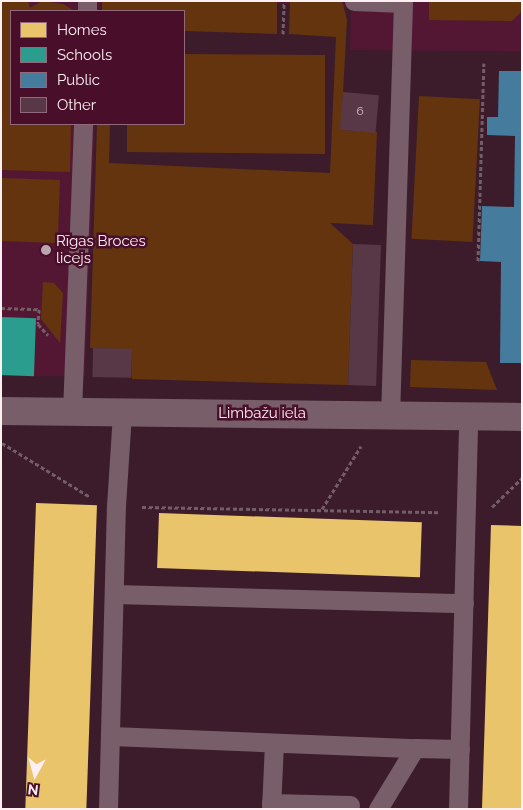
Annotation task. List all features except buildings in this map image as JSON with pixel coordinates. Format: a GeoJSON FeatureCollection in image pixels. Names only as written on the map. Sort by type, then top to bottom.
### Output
{"type":"FeatureCollection","features":[{"type":"Feature","properties":{"kind":"street","name":"Limbažu iela"},"geometry":{"type":"LineString","coordinates":[[1,412],[522,416]]}},
{"type":"Feature","properties":{"kind":"lane"},"geometry":{"type":"LineString","coordinates":[[354,1],[403,3],[390,415]]}},
{"type":"Feature","properties":{"kind":"lane"},"geometry":{"type":"LineString","coordinates":[[72,412],[82,125]]}},
{"type":"Feature","properties":{"kind":"lane"},"geometry":{"type":"LineString","coordinates":[[108,809],[116,506],[122,413]]}},
{"type":"Feature","properties":{"kind":"lane"},"geometry":{"type":"LineString","coordinates":[[458,809],[468,416]]}},
{"type":"Feature","properties":{"kind":"lane"},"geometry":{"type":"LineString","coordinates":[[114,594],[464,602]]}},
{"type":"Feature","properties":{"kind":"lane"},"geometry":{"type":"LineString","coordinates":[[111,736],[460,750]]}},
{"type":"Feature","properties":{"kind":"lane"},"geometry":{"type":"LineString","coordinates":[[274,744],[271,806],[350,805]]}},
{"type":"Feature","properties":{"kind":"lane"},"geometry":{"type":"LineString","coordinates":[[378,809],[415,748]]}},
{"type":"Feature","properties":{"kind":"path"},"geometry":{"type":"LineString","coordinates":[[283,34],[284,1]]}},
{"type":"Feature","properties":{"kind":"path"},"geometry":{"type":"LineString","coordinates":[[478,261],[484,63]]}},
{"type":"Feature","properties":{"kind":"path"},"geometry":{"type":"LineString","coordinates":[[1,308],[39,309],[38,324],[57,346],[74,347]]}},
{"type":"Feature","properties":{"kind":"path"},"geometry":{"type":"LineString","coordinates":[[322,509],[366,437]]}},
{"type":"Feature","properties":{"kind":"path"},"geometry":{"type":"LineString","coordinates":[[1,443],[83,495],[116,506],[466,513]]}},
{"type":"Feature","properties":{"kind":"shaded area","name":"Rīgas Broces licejs"},"geometry":{"type":"Polygon","coordinates":[[[1,1],[101,1],[100,10],[10,10],[10,125],[95,125],[85,376],[1,376],[1,1]]]}},
{"type":"Feature","properties":{"kind":"shaded area"},"geometry":{"type":"Polygon","coordinates":[[[1,1],[28,1],[30,8],[42,1],[63,4],[72,10],[10,10],[10,125],[71,125],[70,172],[1,170],[1,1]]]}},
{"type":"Feature","properties":{"kind":"shaded area"},"geometry":{"type":"Polygon","coordinates":[[[102,1],[277,1],[277,34],[185,31],[185,10],[102,10],[102,1]]]}},
{"type":"Feature","properties":{"kind":"shaded area"},"geometry":{"type":"Polygon","coordinates":[[[231,1],[522,1],[522,51],[350,50],[351,8],[231,1]]]}},
{"type":"Feature","properties":{"kind":"shaded area"},"geometry":{"type":"Polygon","coordinates":[[[290,1],[341,1],[347,20],[341,130],[377,132],[373,225],[330,223],[353,244],[348,385],[132,379],[132,350],[90,348],[97,125],[110,125],[109,163],[330,173],[336,37],[289,34],[290,1]]]}},
{"type":"Feature","properties":{"kind":"shaded area"},"geometry":{"type":"Polygon","coordinates":[[[429,1],[522,1],[522,11],[512,21],[429,20],[429,1]]]}},
{"type":"Feature","properties":{"kind":"shaded area"},"geometry":{"type":"Polygon","coordinates":[[[185,54],[325,55],[325,154],[127,152],[127,125],[185,125],[185,54]]]}},
{"type":"Feature","properties":{"kind":"shaded area"},"geometry":{"type":"Polygon","coordinates":[[[419,96],[480,99],[472,242],[412,239],[419,96]]]}},
{"type":"Feature","properties":{"kind":"shaded area"},"geometry":{"type":"Polygon","coordinates":[[[1,178],[60,180],[58,243],[1,241],[1,178]]]}},
{"type":"Feature","properties":{"kind":"shaded area"},"geometry":{"type":"Polygon","coordinates":[[[43,282],[54,283],[63,293],[60,343],[41,319],[43,282]]]}},
{"type":"Feature","properties":{"kind":"shaded area"},"geometry":{"type":"Polygon","coordinates":[[[411,360],[486,362],[497,390],[410,387],[411,360]]]}},
{"type":"Feature","properties":{"kind":"place","name":"Rīgas Broces licejs"},"geometry":{"type":"Point","coordinates":[46,250]}}]}
